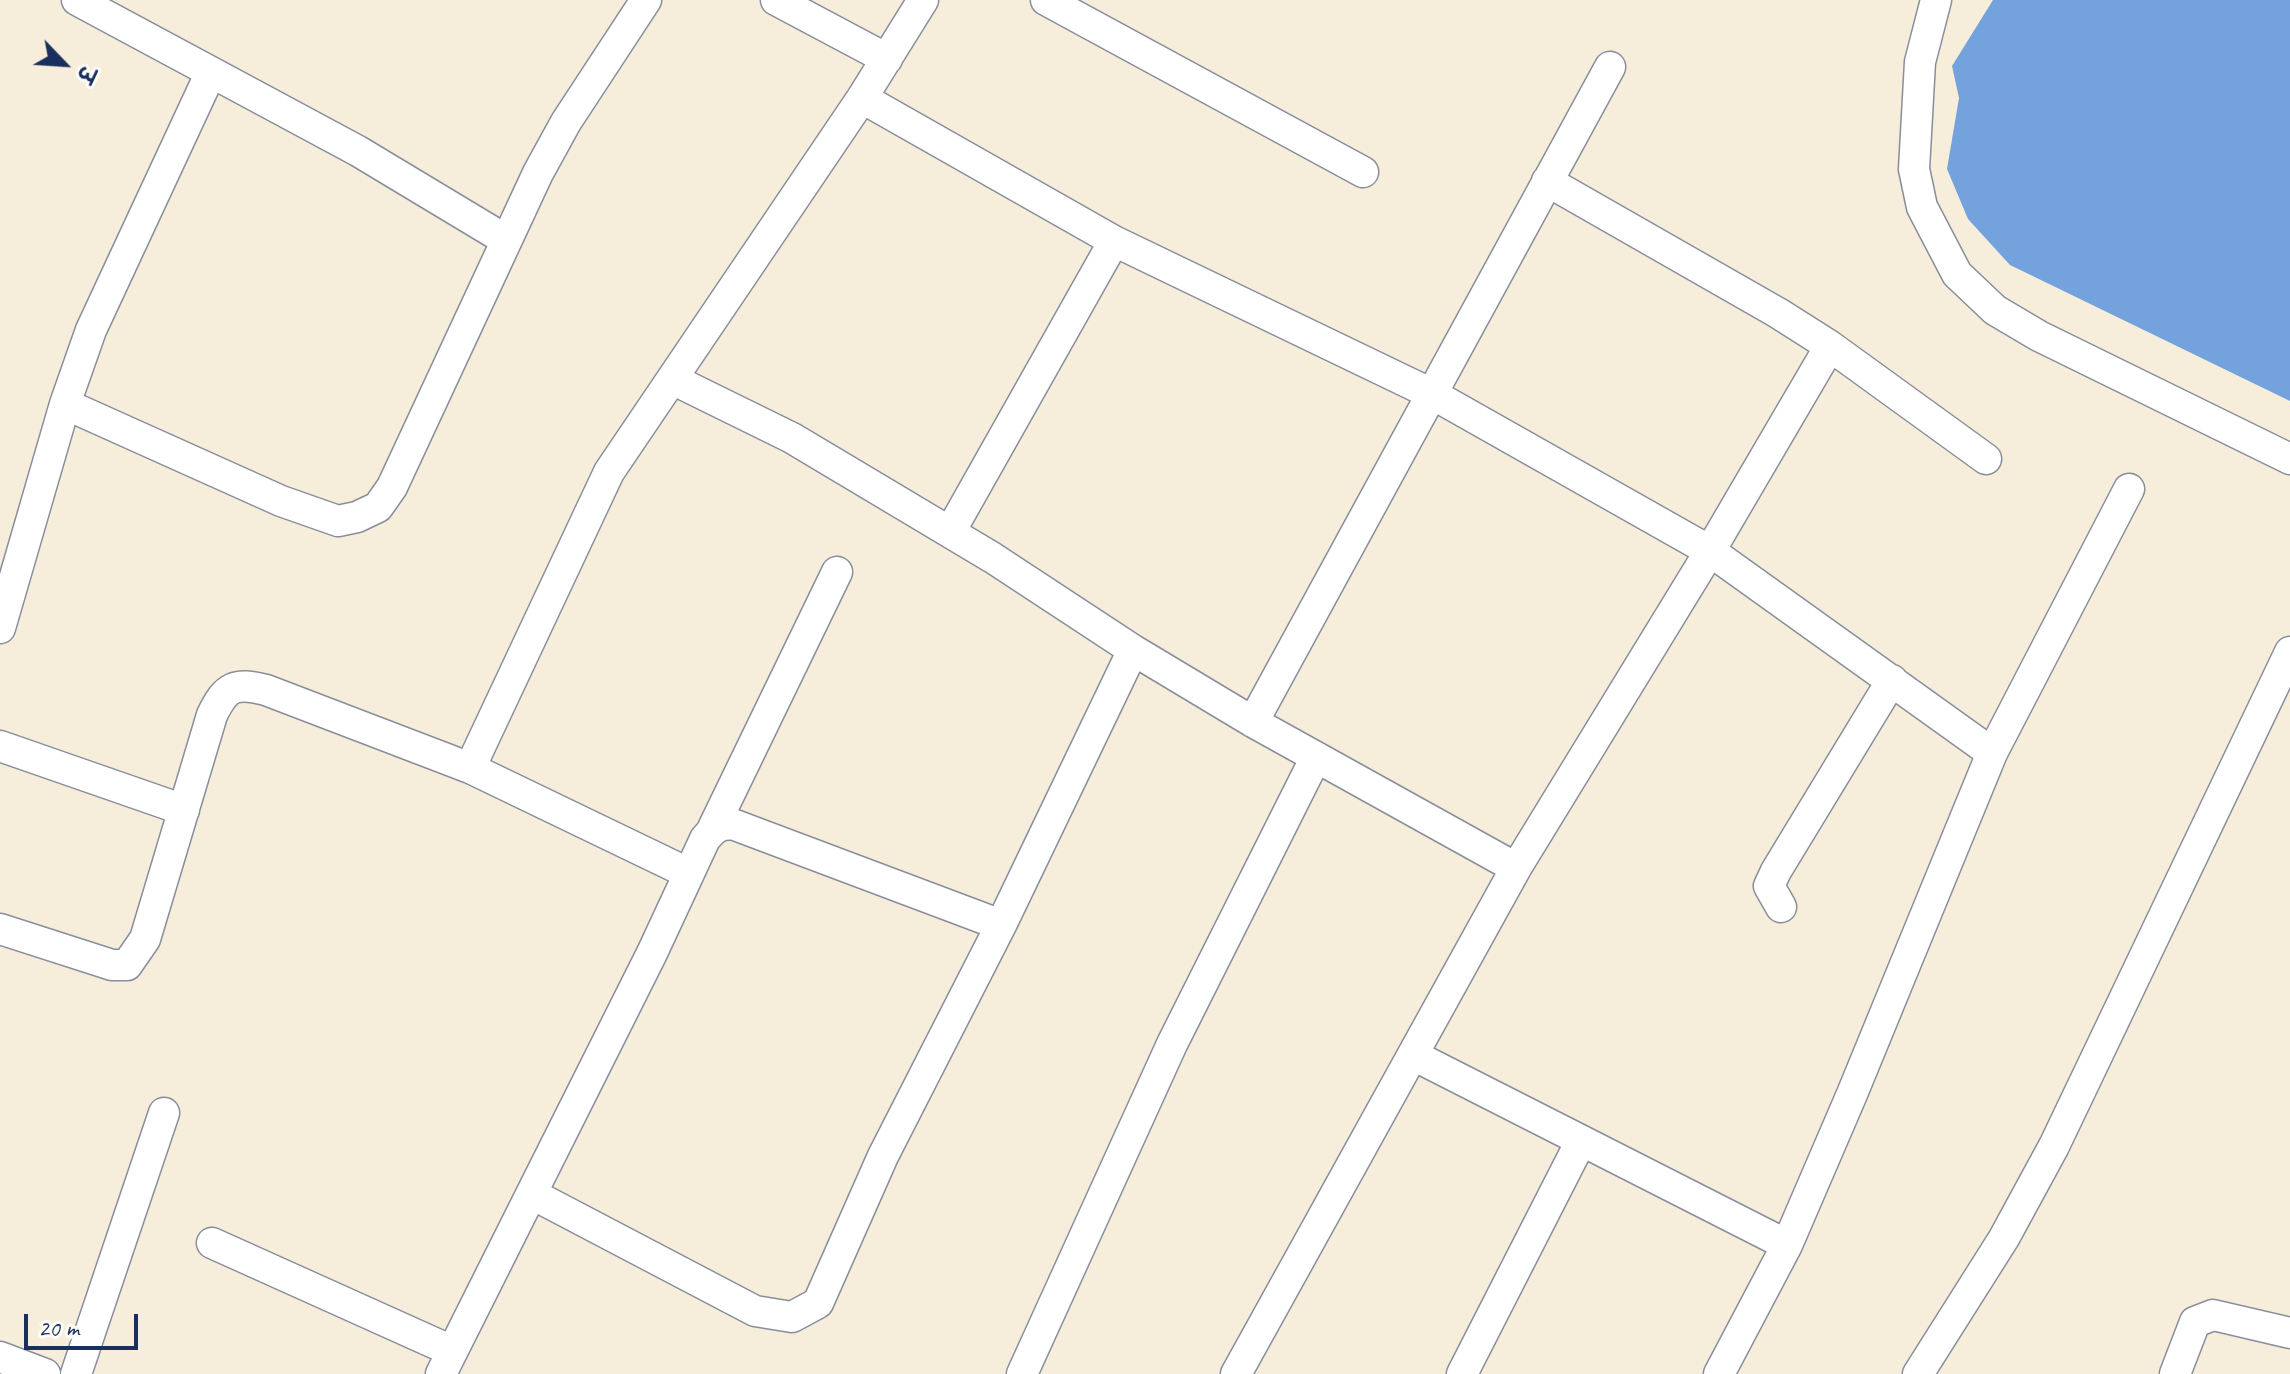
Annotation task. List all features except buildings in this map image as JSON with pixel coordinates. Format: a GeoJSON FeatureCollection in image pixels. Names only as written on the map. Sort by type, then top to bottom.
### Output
{"type":"FeatureCollection","features":[{"type":"Feature","properties":{"kind":"street"},"geometry":{"type":"LineString","coordinates":[[77,0],[358,151],[506,240]]}},
{"type":"Feature","properties":{"kind":"street"},"geometry":{"type":"LineString","coordinates":[[65,404],[281,501],[338,521],[357,517],[378,507],[392,487],[506,240],[566,122],[646,0]]}},
{"type":"Feature","properties":{"kind":"street"},"geometry":{"type":"LineString","coordinates":[[776,0],[887,59]]}},
{"type":"Feature","properties":{"kind":"street"},"geometry":{"type":"LineString","coordinates":[[470,768],[609,472],[862,98],[923,0]]}},
{"type":"Feature","properties":{"kind":"street"},"geometry":{"type":"LineString","coordinates":[[1046,0],[1363,172]]}},
{"type":"Feature","properties":{"kind":"street"},"geometry":{"type":"LineString","coordinates":[[1936,0],[1920,62],[1914,169],[1922,207],[1957,274],[1995,310],[2039,336],[2290,459]]}},
{"type":"Feature","properties":{"kind":"street"},"geometry":{"type":"LineString","coordinates":[[1253,722],[1434,395],[1610,67]]}},
{"type":"Feature","properties":{"kind":"street"},"geometry":{"type":"LineString","coordinates":[[0,628],[65,404],[91,330],[211,72]]}},
{"type":"Feature","properties":{"kind":"street"},"geometry":{"type":"LineString","coordinates":[[862,98],[1114,241],[1434,395],[1710,551],[1992,753]]}},
{"type":"Feature","properties":{"kind":"street"},"geometry":{"type":"LineString","coordinates":[[1547,181],[1765,305],[1830,346],[1986,459]]}},
{"type":"Feature","properties":{"kind":"street"},"geometry":{"type":"LineString","coordinates":[[950,532],[1114,241]]}},
{"type":"Feature","properties":{"kind":"street"},"geometry":{"type":"LineString","coordinates":[[1236,1374],[1516,868],[1710,551],[1830,346]]}},
{"type":"Feature","properties":{"kind":"street"},"geometry":{"type":"LineString","coordinates":[[672,379],[792,438],[950,532],[1133,650],[1253,722],[1516,868]]}},
{"type":"Feature","properties":{"kind":"street"},"geometry":{"type":"LineString","coordinates":[[1719,1374],[1787,1245],[1992,753],[2129,489]]}},
{"type":"Feature","properties":{"kind":"street"},"geometry":{"type":"LineString","coordinates":[[212,1243],[446,1362],[652,953],[688,873],[713,828],[837,572]]}},
{"type":"Feature","properties":{"kind":"street"},"geometry":{"type":"LineString","coordinates":[[532,1194],[755,1311],[792,1317],[818,1303],[883,1156],[1001,925],[1133,650]]}},
{"type":"Feature","properties":{"kind":"street"},"geometry":{"type":"LineString","coordinates":[[1918,1374],[2004,1238],[2054,1146],[2290,652]]}},
{"type":"Feature","properties":{"kind":"street"},"geometry":{"type":"LineString","coordinates":[[1781,907],[1769,886],[1776,871],[1892,680]]}},
{"type":"Feature","properties":{"kind":"street"},"geometry":{"type":"LineString","coordinates":[[0,929],[112,965],[127,965],[145,939],[212,715],[222,694],[235,687],[266,690],[470,768],[688,873]]}},
{"type":"Feature","properties":{"kind":"street"},"geometry":{"type":"LineString","coordinates":[[0,746],[184,810]]}},
{"type":"Feature","properties":{"kind":"street"},"geometry":{"type":"LineString","coordinates":[[1022,1374],[1172,1044],[1316,757]]}},
{"type":"Feature","properties":{"kind":"street"},"geometry":{"type":"LineString","coordinates":[[713,828],[724,824],[735,825],[1001,925]]}},
{"type":"Feature","properties":{"kind":"street"},"geometry":{"type":"LineString","coordinates":[[1413,1055],[1787,1245]]}},
{"type":"Feature","properties":{"kind":"street"},"geometry":{"type":"LineString","coordinates":[[76,1374],[164,1113]]}},
{"type":"Feature","properties":{"kind":"street"},"geometry":{"type":"LineString","coordinates":[[1462,1374],[1581,1141]]}},
{"type":"Feature","properties":{"kind":"street"},"geometry":{"type":"LineString","coordinates":[[2175,1374],[2195,1322],[2213,1315],[2290,1333]]}},
{"type":"Feature","properties":{"kind":"street"},"geometry":{"type":"LineString","coordinates":[[0,1357],[45,1374]]}},
{"type":"Feature","properties":{"kind":"water"},"geometry":{"type":"Polygon","coordinates":[[[1993,0],[2290,0],[2290,401],[2010,265],[1968,219],[1947,169],[1959,98],[1952,66],[1993,0]]]}}]}
